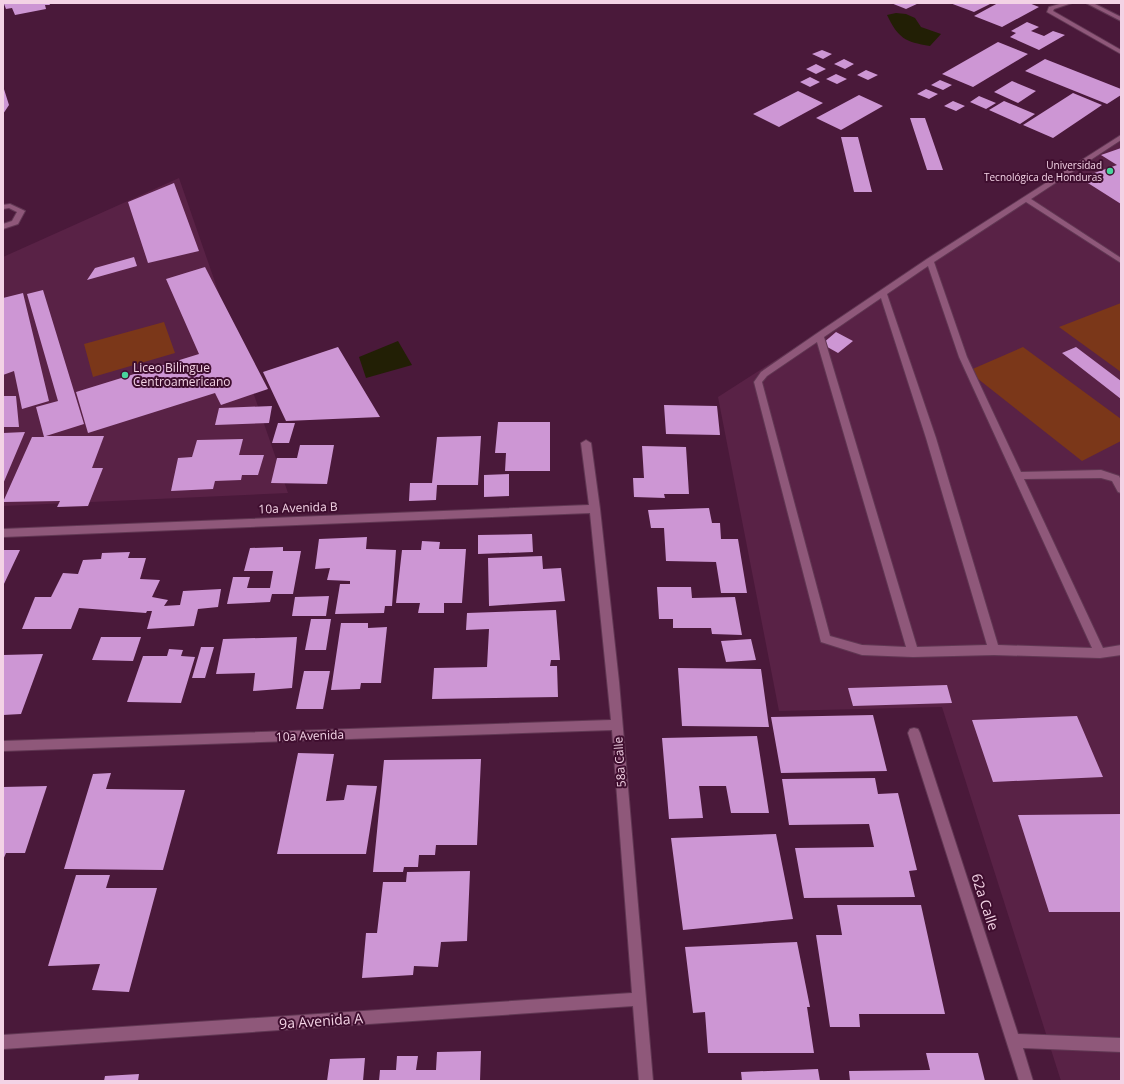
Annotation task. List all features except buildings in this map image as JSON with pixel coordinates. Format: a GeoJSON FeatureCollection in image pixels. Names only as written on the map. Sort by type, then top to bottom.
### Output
{"type":"FeatureCollection","features":[{"type":"Feature","properties":{"kind":"street"},"geometry":{"type":"LineString","coordinates":[[1069,3],[1051,8],[1050,12],[1121,52]]}},
{"type":"Feature","properties":{"kind":"street"},"geometry":{"type":"LineString","coordinates":[[1089,3],[1121,19]]}},
{"type":"Feature","properties":{"kind":"street"},"geometry":{"type":"LineString","coordinates":[[1121,137],[930,261],[764,374],[758,382],[825,639],[862,650],[913,652],[994,650],[1100,652],[1121,650]]}},
{"type":"Feature","properties":{"kind":"street"},"geometry":{"type":"LineString","coordinates":[[1027,199],[1121,261]]}},
{"type":"Feature","properties":{"kind":"street"},"geometry":{"type":"LineString","coordinates":[[3,207],[10,206],[21,211],[15,222],[3,227]]}},
{"type":"Feature","properties":{"kind":"street"},"geometry":{"type":"LineString","coordinates":[[930,261],[963,357],[1100,652]]}},
{"type":"Feature","properties":{"kind":"street"},"geometry":{"type":"LineString","coordinates":[[883,293],[931,438],[994,650]]}},
{"type":"Feature","properties":{"kind":"street"},"geometry":{"type":"LineString","coordinates":[[819,336],[913,652]]}},
{"type":"Feature","properties":{"kind":"street","name":"58a Calle"},"geometry":{"type":"LineString","coordinates":[[586,443],[595,509],[617,725],[638,1000],[646,1081]]}},
{"type":"Feature","properties":{"kind":"street"},"geometry":{"type":"LineString","coordinates":[[1017,476],[1101,474],[1116,480],[1121,489]]}},
{"type":"Feature","properties":{"kind":"street","name":"10a Avenida B"},"geometry":{"type":"LineString","coordinates":[[3,533],[595,509]]}},
{"type":"Feature","properties":{"kind":"street","name":"10a Avenida"},"geometry":{"type":"LineString","coordinates":[[3,746],[617,725]]}},
{"type":"Feature","properties":{"kind":"street","name":"62a Calle"},"geometry":{"type":"LineString","coordinates":[[914,733],[1026,1081]]}},
{"type":"Feature","properties":{"kind":"street","name":"9a Avenida A"},"geometry":{"type":"LineString","coordinates":[[3,1042],[638,1000]]}},
{"type":"Feature","properties":{"kind":"street"},"geometry":{"type":"LineString","coordinates":[[1013,1041],[1121,1045]]}},
{"type":"Feature","properties":{"kind":"shaded area"},"geometry":{"type":"Polygon","coordinates":[[[896,13],[906,14],[915,18],[921,27],[941,34],[930,46],[914,43],[903,38],[895,29],[887,15],[896,13]]]}},
{"type":"Feature","properties":{"kind":"shaded area"},"geometry":{"type":"Polygon","coordinates":[[[1121,134],[1121,1081],[1061,1081],[942,707],[779,711],[718,397],[855,309],[1011,212],[1121,134]]]}},
{"type":"Feature","properties":{"kind":"shaded area","name":"Liceo Bilingue Centroamericano"},"geometry":{"type":"Polygon","coordinates":[[[179,178],[288,493],[3,506],[3,257],[179,178]]]}},
{"type":"Feature","properties":{"kind":"shaded area"},"geometry":{"type":"Polygon","coordinates":[[[1121,303],[1121,372],[1059,327],[1121,303]]]}},
{"type":"Feature","properties":{"kind":"shaded area"},"geometry":{"type":"Polygon","coordinates":[[[164,322],[175,353],[93,377],[84,344],[164,322]]]}},
{"type":"Feature","properties":{"kind":"shaded area"},"geometry":{"type":"Polygon","coordinates":[[[398,341],[412,365],[366,378],[359,357],[398,341]]]}},
{"type":"Feature","properties":{"kind":"shaded area"},"geometry":{"type":"Polygon","coordinates":[[[1023,347],[1121,419],[1121,441],[1082,461],[968,371],[1023,347]]]}},
{"type":"Feature","properties":{"kind":"place","name":"Universidad Tecnológica de Honduras"},"geometry":{"type":"Point","coordinates":[1110,171]}},
{"type":"Feature","properties":{"kind":"place","name":"Liceo Bilingue Centroamericano"},"geometry":{"type":"Point","coordinates":[125,375]}}]}
